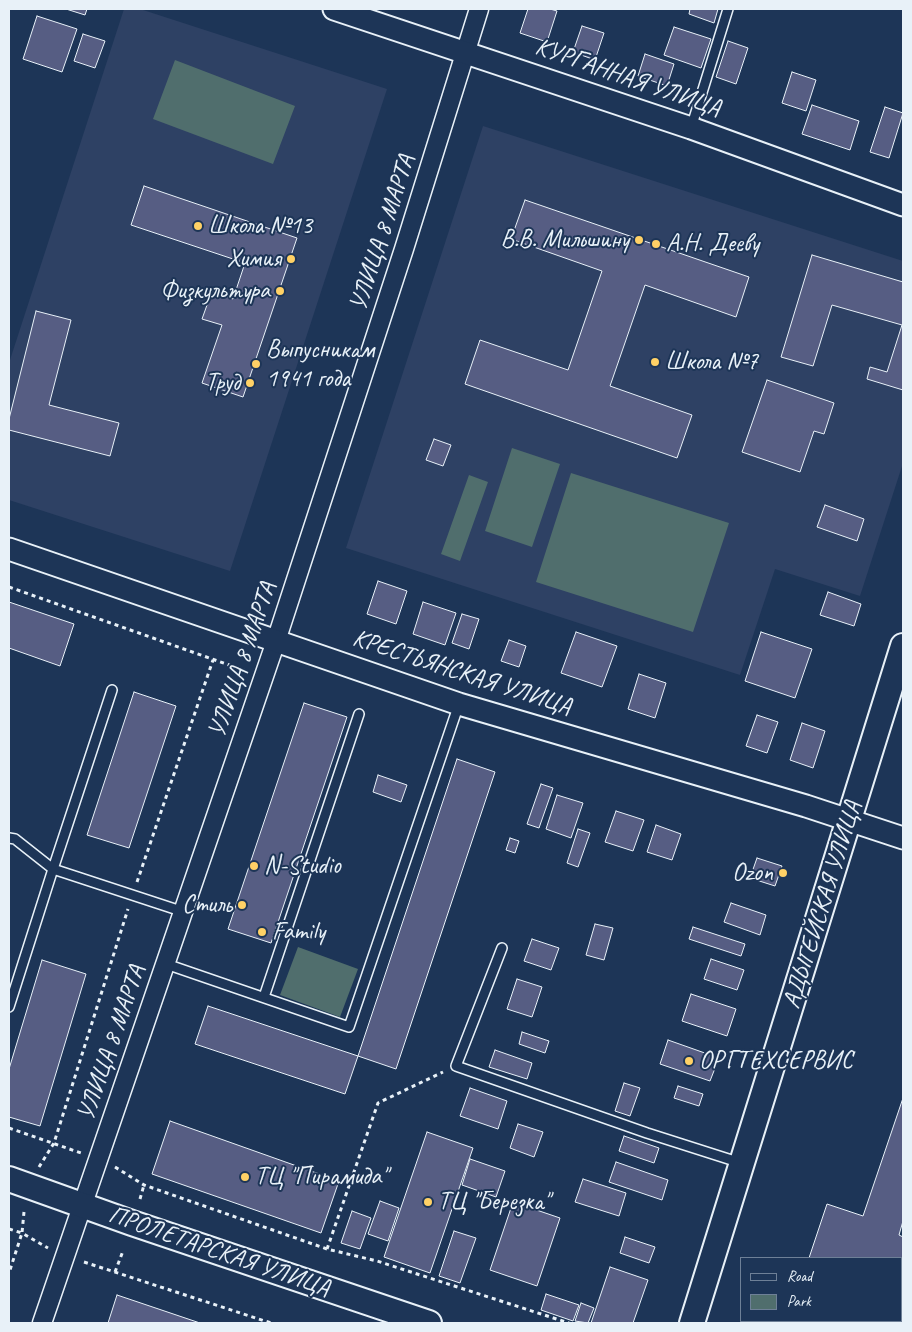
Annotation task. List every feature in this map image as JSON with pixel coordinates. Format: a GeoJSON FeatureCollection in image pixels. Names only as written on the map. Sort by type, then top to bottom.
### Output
{"type":"FeatureCollection","features":[{"type":"Feature","properties":{"kind":"main road","name":"АДЫГЕЙСКАЯ УЛИЦА"},"geometry":{"type":"LineString","coordinates":[[692,1323],[903,646]]}},
{"type":"Feature","properties":{"kind":"main road","name":"ПРОЛЕТАРСКАЯ УЛИЦА"},"geometry":{"type":"LineString","coordinates":[[9,1180],[429,1323]]}},
{"type":"Feature","properties":{"kind":"street","name":"КУРГАННАЯ УЛИЦА"},"geometry":{"type":"LineString","coordinates":[[334,9],[691,128],[903,205]]}},
{"type":"Feature","properties":{"kind":"street","name":"УЛИЦА 8 МАРТА"},"geometry":{"type":"LineString","coordinates":[[42,1323],[276,641],[401,258],[479,9]]}},
{"type":"Feature","properties":{"kind":"street","name":"КРЕСТЬЯНСКАЯ УЛИЦА"},"geometry":{"type":"LineString","coordinates":[[9,549],[459,704],[850,820],[903,838]]}},
{"type":"Feature","properties":{"kind":"lane"},"geometry":{"type":"LineString","coordinates":[[691,128],[728,9]]}},
{"type":"Feature","properties":{"kind":"lane"},"geometry":{"type":"LineString","coordinates":[[9,1007],[112,690]]}},
{"type":"Feature","properties":{"kind":"lane"},"geometry":{"type":"LineString","coordinates":[[166,964],[349,1027],[459,704]]}},
{"type":"Feature","properties":{"kind":"lane"},"geometry":{"type":"LineString","coordinates":[[264,997],[358,714]]}},
{"type":"Feature","properties":{"kind":"lane"},"geometry":{"type":"LineString","coordinates":[[9,838],[15,839],[53,869],[184,912]]}},
{"type":"Feature","properties":{"kind":"lane"},"geometry":{"type":"LineString","coordinates":[[502,948],[456,1066],[647,1133],[742,1163]]}},
{"type":"Feature","properties":{"kind":"path"},"geometry":{"type":"LineString","coordinates":[[9,587],[264,677]]}},
{"type":"Feature","properties":{"kind":"path"},"geometry":{"type":"LineString","coordinates":[[39,1168],[54,1143],[133,895],[213,660]]}},
{"type":"Feature","properties":{"kind":"path"},"geometry":{"type":"LineString","coordinates":[[327,1249],[378,1103],[456,1066]]}},
{"type":"Feature","properties":{"kind":"path"},"geometry":{"type":"LineString","coordinates":[[9,1128],[82,1153]]}},
{"type":"Feature","properties":{"kind":"path"},"geometry":{"type":"LineString","coordinates":[[114,1167],[144,1185],[327,1249],[377,1261],[569,1323]]}},
{"type":"Feature","properties":{"kind":"path"},"geometry":{"type":"LineString","coordinates":[[140,1199],[144,1185]]}},
{"type":"Feature","properties":{"kind":"path"},"geometry":{"type":"LineString","coordinates":[[9,1274],[22,1233],[24,1212]]}},
{"type":"Feature","properties":{"kind":"path"},"geometry":{"type":"LineString","coordinates":[[9,1229],[22,1233],[53,1250]]}},
{"type":"Feature","properties":{"kind":"path"},"geometry":{"type":"LineString","coordinates":[[115,1272],[123,1251]]}},
{"type":"Feature","properties":{"kind":"path"},"geometry":{"type":"LineString","coordinates":[[84,1262],[271,1323]]}},
{"type":"Feature","properties":{"kind":"shaded area","name":"Школа №13"},"geometry":{"type":"Polygon","coordinates":[[[124,9],[140,9],[387,89],[230,571],[9,500],[9,363],[124,9]]]}},
{"type":"Feature","properties":{"kind":"shaded area","name":"Школа №7"},"geometry":{"type":"Polygon","coordinates":[[[483,126],[903,261],[903,463],[860,596],[775,569],[740,675],[346,548],[483,126]]]}},
{"type":"Feature","properties":{"kind":"green space"},"geometry":{"type":"Polygon","coordinates":[[[175,60],[295,106],[273,164],[153,119],[175,60]]]}},
{"type":"Feature","properties":{"kind":"green space"},"geometry":{"type":"Polygon","coordinates":[[[512,448],[560,464],[532,547],[485,531],[512,448]]]}},
{"type":"Feature","properties":{"kind":"green space"},"geometry":{"type":"Polygon","coordinates":[[[571,473],[729,523],[693,632],[536,582],[571,473]]]}},
{"type":"Feature","properties":{"kind":"green space"},"geometry":{"type":"Polygon","coordinates":[[[469,475],[488,482],[460,561],[441,554],[469,475]]]}},
{"type":"Feature","properties":{"kind":"green space"},"geometry":{"type":"Polygon","coordinates":[[[298,947],[358,969],[340,1017],[280,995],[298,947]]]}},
{"type":"Feature","properties":{"kind":"building"},"geometry":{"type":"Polygon","coordinates":[[[66,9],[87,9],[85,15],[66,9]]]}},
{"type":"Feature","properties":{"kind":"building"},"geometry":{"type":"Polygon","coordinates":[[[528,9],[550,9],[557,11],[547,42],[520,33],[528,9]]]}},
{"type":"Feature","properties":{"kind":"building"},"geometry":{"type":"Polygon","coordinates":[[[690,9],[718,9],[714,23],[689,14],[690,9]]]}},
{"type":"Feature","properties":{"kind":"building"},"geometry":{"type":"Polygon","coordinates":[[[37,16],[77,29],[62,72],[23,59],[37,16]]]}},
{"type":"Feature","properties":{"kind":"building"},"geometry":{"type":"Polygon","coordinates":[[[582,26],[604,33],[595,60],[573,52],[582,26]]]}},
{"type":"Feature","properties":{"kind":"building"},"geometry":{"type":"Polygon","coordinates":[[[674,27],[711,39],[701,68],[664,55],[674,27]]]}},
{"type":"Feature","properties":{"kind":"building"},"geometry":{"type":"Polygon","coordinates":[[[83,34],[105,41],[95,68],[74,61],[83,34]]]}},
{"type":"Feature","properties":{"kind":"building"},"geometry":{"type":"Polygon","coordinates":[[[728,41],[748,48],[736,84],[716,77],[728,41]]]}},
{"type":"Feature","properties":{"kind":"building"},"geometry":{"type":"Polygon","coordinates":[[[645,54],[674,64],[667,86],[638,76],[645,54]]]}},
{"type":"Feature","properties":{"kind":"building"},"geometry":{"type":"Polygon","coordinates":[[[792,72],[816,80],[806,111],[782,103],[792,72]]]}},
{"type":"Feature","properties":{"kind":"building"},"geometry":{"type":"Polygon","coordinates":[[[812,105],[859,121],[850,150],[802,134],[812,105]]]}},
{"type":"Feature","properties":{"kind":"building"},"geometry":{"type":"Polygon","coordinates":[[[885,107],[903,113],[889,158],[870,152],[885,107]]]}},
{"type":"Feature","properties":{"kind":"building"},"geometry":{"type":"Polygon","coordinates":[[[144,186],[297,238],[243,397],[202,383],[222,325],[202,319],[212,291],[233,299],[245,263],[131,225],[144,186]]]}},
{"type":"Feature","properties":{"kind":"building"},"geometry":{"type":"Polygon","coordinates":[[[525,200],[749,277],[736,317],[645,285],[610,386],[692,415],[677,458],[465,384],[480,340],[568,370],[602,271],[511,239],[525,200]]]}},
{"type":"Feature","properties":{"kind":"building"},"geometry":{"type":"Polygon","coordinates":[[[812,255],[903,282],[903,390],[867,379],[870,367],[887,372],[902,325],[832,305],[813,366],[781,357],[812,255]]]}},
{"type":"Feature","properties":{"kind":"building"},"geometry":{"type":"Polygon","coordinates":[[[36,311],[71,320],[49,405],[119,423],[110,456],[9,430],[9,419],[36,311]]]}},
{"type":"Feature","properties":{"kind":"building"},"geometry":{"type":"Polygon","coordinates":[[[767,380],[834,403],[824,434],[814,431],[800,472],[742,452],[767,380]]]}},
{"type":"Feature","properties":{"kind":"building"},"geometry":{"type":"Polygon","coordinates":[[[434,439],[451,445],[443,466],[426,460],[434,439]]]}},
{"type":"Feature","properties":{"kind":"building"},"geometry":{"type":"Polygon","coordinates":[[[825,505],[864,519],[857,541],[817,527],[825,505]]]}},
{"type":"Feature","properties":{"kind":"building"},"geometry":{"type":"Polygon","coordinates":[[[378,581],[407,591],[396,624],[367,614],[378,581]]]}},
{"type":"Feature","properties":{"kind":"building"},"geometry":{"type":"Polygon","coordinates":[[[828,592],[861,604],[854,626],[820,615],[828,592]]]}},
{"type":"Feature","properties":{"kind":"building"},"geometry":{"type":"Polygon","coordinates":[[[9,602],[74,624],[60,666],[9,648],[9,602]]]}},
{"type":"Feature","properties":{"kind":"building"},"geometry":{"type":"Polygon","coordinates":[[[423,602],[456,613],[445,645],[413,634],[423,602]]]}},
{"type":"Feature","properties":{"kind":"building"},"geometry":{"type":"Polygon","coordinates":[[[462,614],[479,619],[469,649],[452,643],[462,614]]]}},
{"type":"Feature","properties":{"kind":"building"},"geometry":{"type":"Polygon","coordinates":[[[576,632],[617,646],[602,687],[561,673],[576,632]]]}},
{"type":"Feature","properties":{"kind":"building"},"geometry":{"type":"Polygon","coordinates":[[[761,632],[812,649],[795,698],[745,681],[761,632]]]}},
{"type":"Feature","properties":{"kind":"building"},"geometry":{"type":"Polygon","coordinates":[[[509,640],[526,646],[519,667],[501,661],[509,640]]]}},
{"type":"Feature","properties":{"kind":"building"},"geometry":{"type":"Polygon","coordinates":[[[639,674],[666,683],[655,718],[628,709],[639,674]]]}},
{"type":"Feature","properties":{"kind":"building"},"geometry":{"type":"Polygon","coordinates":[[[134,692],[176,706],[129,848],[87,835],[134,692]]]}},
{"type":"Feature","properties":{"kind":"building"},"geometry":{"type":"Polygon","coordinates":[[[304,703],[347,717],[271,943],[228,929],[304,703]]]}},
{"type":"Feature","properties":{"kind":"building"},"geometry":{"type":"Polygon","coordinates":[[[757,715],[778,722],[767,753],[746,746],[757,715]]]}},
{"type":"Feature","properties":{"kind":"building"},"geometry":{"type":"Polygon","coordinates":[[[802,723],[825,731],[813,768],[790,760],[802,723]]]}},
{"type":"Feature","properties":{"kind":"building"},"geometry":{"type":"Polygon","coordinates":[[[457,759],[495,772],[396,1069],[358,1056],[457,759]]]}},
{"type":"Feature","properties":{"kind":"building"},"geometry":{"type":"Polygon","coordinates":[[[378,775],[407,785],[401,802],[373,792],[378,775]]]}},
{"type":"Feature","properties":{"kind":"building"},"geometry":{"type":"Polygon","coordinates":[[[541,784],[553,788],[539,828],[527,824],[541,784]]]}},
{"type":"Feature","properties":{"kind":"building"},"geometry":{"type":"Polygon","coordinates":[[[557,795],[583,803],[571,838],[546,829],[557,795]]]}},
{"type":"Feature","properties":{"kind":"building"},"geometry":{"type":"Polygon","coordinates":[[[616,811],[644,820],[633,851],[605,842],[616,811]]]}},
{"type":"Feature","properties":{"kind":"building"},"geometry":{"type":"Polygon","coordinates":[[[656,825],[681,834],[672,860],[647,852],[656,825]]]}},
{"type":"Feature","properties":{"kind":"building"},"geometry":{"type":"Polygon","coordinates":[[[578,829],[590,833],[578,867],[567,863],[578,829]]]}},
{"type":"Feature","properties":{"kind":"building"},"geometry":{"type":"Polygon","coordinates":[[[510,838],[519,841],[515,853],[506,850],[510,838]]]}},
{"type":"Feature","properties":{"kind":"building"},"geometry":{"type":"Polygon","coordinates":[[[757,858],[782,866],[775,886],[750,878],[757,858]]]}},
{"type":"Feature","properties":{"kind":"building"},"geometry":{"type":"Polygon","coordinates":[[[731,903],[766,915],[760,935],[724,922],[731,903]]]}},
{"type":"Feature","properties":{"kind":"building"},"geometry":{"type":"Polygon","coordinates":[[[595,924],[613,928],[604,960],[586,955],[595,924]]]}},
{"type":"Feature","properties":{"kind":"building"},"geometry":{"type":"Polygon","coordinates":[[[693,927],[745,944],[741,956],[689,939],[693,927]]]}},
{"type":"Feature","properties":{"kind":"building"},"geometry":{"type":"Polygon","coordinates":[[[532,939],[559,948],[551,970],[524,961],[532,939]]]}},
{"type":"Feature","properties":{"kind":"building"},"geometry":{"type":"Polygon","coordinates":[[[711,959],[744,970],[737,990],[704,979],[711,959]]]}},
{"type":"Feature","properties":{"kind":"building"},"geometry":{"type":"Polygon","coordinates":[[[42,960],[86,974],[40,1126],[9,1117],[9,1069],[42,960]]]}},
{"type":"Feature","properties":{"kind":"building"},"geometry":{"type":"Polygon","coordinates":[[[517,979],[542,987],[532,1017],[507,1009],[517,979]]]}},
{"type":"Feature","properties":{"kind":"building"},"geometry":{"type":"Polygon","coordinates":[[[691,994],[736,1009],[727,1036],[682,1021],[691,994]]]}},
{"type":"Feature","properties":{"kind":"building"},"geometry":{"type":"Polygon","coordinates":[[[208,1006],[358,1056],[345,1094],[195,1044],[208,1006]]]}},
{"type":"Feature","properties":{"kind":"building"},"geometry":{"type":"Polygon","coordinates":[[[522,1032],[549,1041],[545,1053],[519,1044],[522,1032]]]}},
{"type":"Feature","properties":{"kind":"building","name":"ОРГТЕХСЕРВИС"},"geometry":{"type":"Polygon","coordinates":[[[668,1040],[719,1058],[710,1081],[660,1064],[668,1040]]]}},
{"type":"Feature","properties":{"kind":"building"},"geometry":{"type":"Polygon","coordinates":[[[495,1050],[532,1063],[527,1079],[489,1067],[495,1050]]]}},
{"type":"Feature","properties":{"kind":"building"},"geometry":{"type":"Polygon","coordinates":[[[624,1083],[640,1088],[630,1116],[615,1111],[624,1083]]]}},
{"type":"Feature","properties":{"kind":"building"},"geometry":{"type":"Polygon","coordinates":[[[678,1086],[703,1094],[699,1106],[674,1098],[678,1086]]]}},
{"type":"Feature","properties":{"kind":"building"},"geometry":{"type":"Polygon","coordinates":[[[470,1088],[507,1101],[498,1129],[460,1116],[470,1088]]]}},
{"type":"Feature","properties":{"kind":"building"},"geometry":{"type":"Polygon","coordinates":[[[903,1098],[903,1221],[899,1235],[903,1237],[902,1290],[902,1257],[809,1257],[827,1204],[863,1216],[903,1098]]]}},
{"type":"Feature","properties":{"kind":"building","name":"ТЦ \"Пирамида\""},"geometry":{"type":"Polygon","coordinates":[[[170,1121],[339,1181],[321,1233],[152,1174],[170,1121]]]}},
{"type":"Feature","properties":{"kind":"building"},"geometry":{"type":"Polygon","coordinates":[[[518,1124],[543,1132],[534,1157],[510,1148],[518,1124]]]}},
{"type":"Feature","properties":{"kind":"building","name":"ТЦ \"Березка\""},"geometry":{"type":"Polygon","coordinates":[[[427,1132],[473,1148],[430,1273],[384,1257],[427,1132]]]}},
{"type":"Feature","properties":{"kind":"building"},"geometry":{"type":"Polygon","coordinates":[[[624,1136],[659,1148],[654,1163],[619,1151],[624,1136]]]}},
{"type":"Feature","properties":{"kind":"building"},"geometry":{"type":"Polygon","coordinates":[[[470,1159],[505,1171],[496,1197],[462,1185],[470,1159]]]}},
{"type":"Feature","properties":{"kind":"building"},"geometry":{"type":"Polygon","coordinates":[[[616,1162],[668,1180],[662,1200],[609,1182],[616,1162]]]}},
{"type":"Feature","properties":{"kind":"building"},"geometry":{"type":"Polygon","coordinates":[[[583,1179],[626,1193],[619,1216],[575,1202],[583,1179]]]}},
{"type":"Feature","properties":{"kind":"building"},"geometry":{"type":"Polygon","coordinates":[[[380,1201],[399,1208],[388,1241],[368,1234],[380,1201]]]}},
{"type":"Feature","properties":{"kind":"building"},"geometry":{"type":"Polygon","coordinates":[[[513,1202],[560,1218],[537,1286],[490,1270],[513,1202]]]}},
{"type":"Feature","properties":{"kind":"building"},"geometry":{"type":"Polygon","coordinates":[[[352,1211],[371,1218],[360,1249],[341,1243],[352,1211]]]}},
{"type":"Feature","properties":{"kind":"building"},"geometry":{"type":"Polygon","coordinates":[[[454,1231],[476,1238],[460,1283],[439,1276],[454,1231]]]}},
{"type":"Feature","properties":{"kind":"building"},"geometry":{"type":"Polygon","coordinates":[[[625,1237],[655,1247],[649,1263],[620,1253],[625,1237]]]}},
{"type":"Feature","properties":{"kind":"building"},"geometry":{"type":"Polygon","coordinates":[[[610,1267],[648,1280],[633,1323],[591,1323],[610,1267]]]}},
{"type":"Feature","properties":{"kind":"building"},"geometry":{"type":"Polygon","coordinates":[[[546,1294],[579,1305],[573,1321],[541,1310],[546,1294]]]}},
{"type":"Feature","properties":{"kind":"building"},"geometry":{"type":"Polygon","coordinates":[[[117,1295],[200,1323],[108,1323],[117,1295]]]}},
{"type":"Feature","properties":{"kind":"building"},"geometry":{"type":"Polygon","coordinates":[[[581,1303],[594,1308],[588,1323],[575,1321],[581,1303]]]}},
{"type":"Feature","properties":{"kind":"building"},"geometry":{"type":"Polygon","coordinates":[[[837,1322],[892,1322],[891,1323],[837,1322]]]}},
{"type":"Feature","properties":{"kind":"place","name":"Школа №13"},"geometry":{"type":"Point","coordinates":[198,226]}},
{"type":"Feature","properties":{"kind":"place","name":"В.В. Мильшину"},"geometry":{"type":"Point","coordinates":[639,240]}},
{"type":"Feature","properties":{"kind":"place","name":"А.Н. Дееву"},"geometry":{"type":"Point","coordinates":[656,244]}},
{"type":"Feature","properties":{"kind":"place","name":"Химия"},"geometry":{"type":"Point","coordinates":[291,259]}},
{"type":"Feature","properties":{"kind":"place","name":"Физкультура"},"geometry":{"type":"Point","coordinates":[280,291]}},
{"type":"Feature","properties":{"kind":"place","name":"Школа №7"},"geometry":{"type":"Point","coordinates":[655,362]}},
{"type":"Feature","properties":{"kind":"place","name":"Выпусникам 1941 года"},"geometry":{"type":"Point","coordinates":[256,364]}},
{"type":"Feature","properties":{"kind":"place","name":"Труд"},"geometry":{"type":"Point","coordinates":[250,383]}},
{"type":"Feature","properties":{"kind":"place","name":"N-Studio"},"geometry":{"type":"Point","coordinates":[254,866]}},
{"type":"Feature","properties":{"kind":"place","name":"Ozon"},"geometry":{"type":"Point","coordinates":[783,873]}},
{"type":"Feature","properties":{"kind":"place","name":"Стиль"},"geometry":{"type":"Point","coordinates":[242,905]}},
{"type":"Feature","properties":{"kind":"place","name":"Family"},"geometry":{"type":"Point","coordinates":[262,932]}},
{"type":"Feature","properties":{"kind":"place","name":"ОРГТЕХСЕРВИС"},"geometry":{"type":"Point","coordinates":[689,1061]}},
{"type":"Feature","properties":{"kind":"place","name":"ТЦ \"Пирамида\""},"geometry":{"type":"Point","coordinates":[245,1177]}},
{"type":"Feature","properties":{"kind":"place","name":"ТЦ \"Березка\""},"geometry":{"type":"Point","coordinates":[428,1202]}}]}
